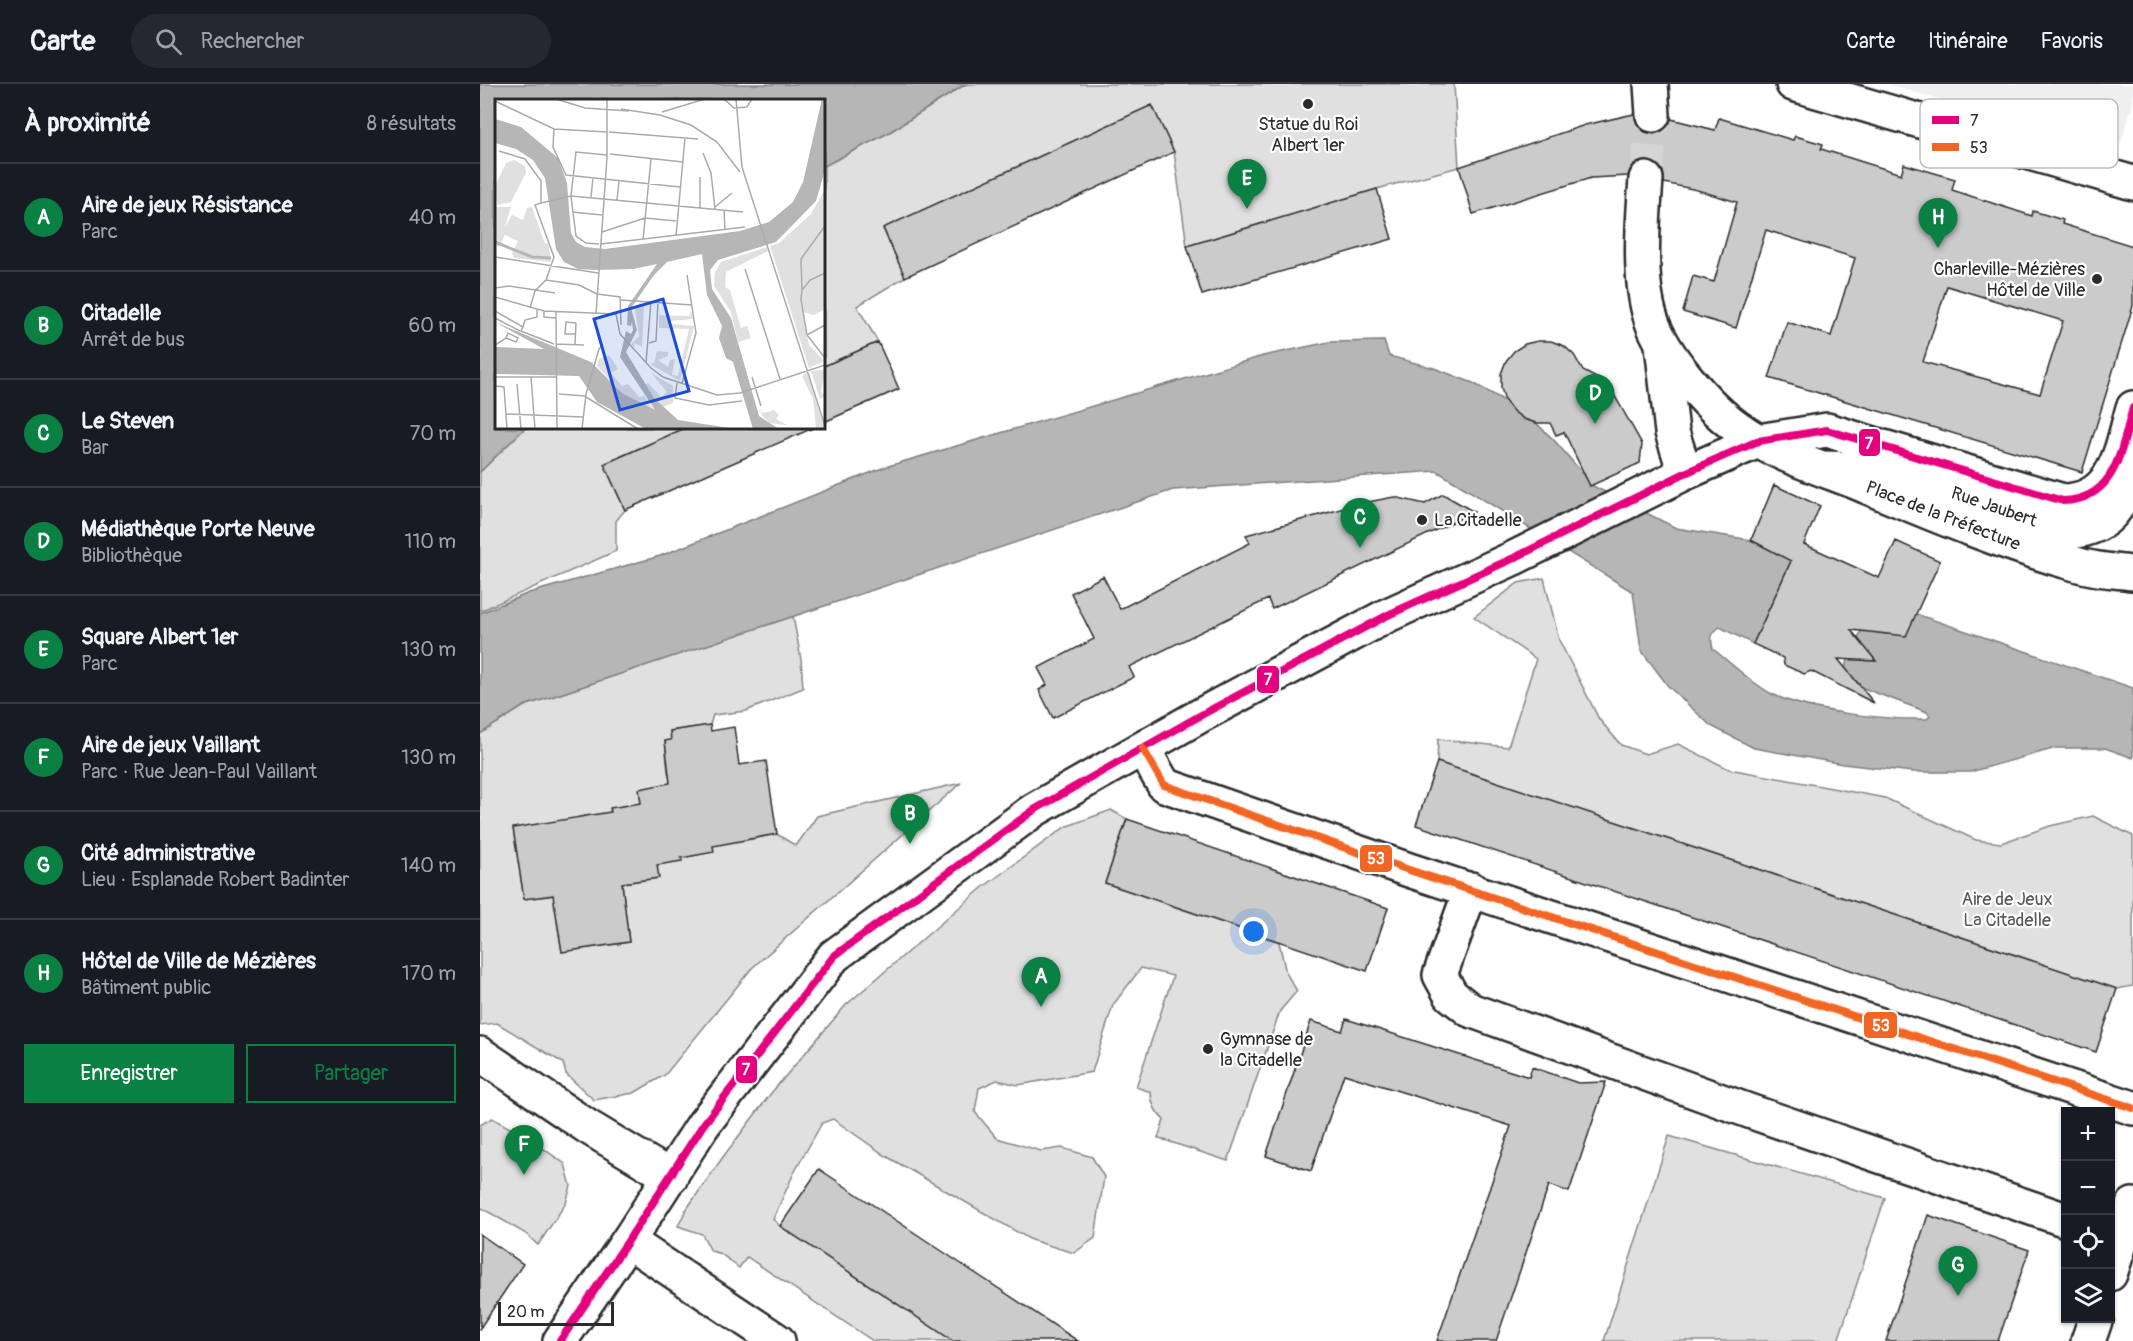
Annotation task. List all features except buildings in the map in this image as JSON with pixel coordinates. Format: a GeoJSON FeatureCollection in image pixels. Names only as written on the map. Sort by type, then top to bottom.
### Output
{"type":"FeatureCollection","features":[{"type":"Feature","properties":{"kind":"main road"},"geometry":{"type":"LineString","coordinates":[[1793,84],[1920,121]]}},
{"type":"Feature","properties":{"kind":"main road"},"geometry":{"type":"LineString","coordinates":[[2081,168],[2133,183]]}},
{"type":"Feature","properties":{"kind":"main road","name":"Place de la Préfecture"},"geometry":{"type":"LineString","coordinates":[[1646,179],[1645,289],[1651,320],[1679,367],[1717,410],[1733,424],[1758,441],[1972,530],[2081,566],[2133,573]]}},
{"type":"Feature","properties":{"kind":"main road","name":"Place de la Préfecture"},"geometry":{"type":"LineString","coordinates":[[1661,340],[1672,432],[1685,473]]}},
{"type":"Feature","properties":{"kind":"main road"},"geometry":{"type":"LineString","coordinates":[[560,1341],[671,1177],[703,1125],[834,956],[1034,810],[1203,714],[1388,615],[1528,551],[1685,473],[1758,441],[1827,430],[2063,501],[2074,501],[2089,496],[2109,480],[2133,408]]}},
{"type":"Feature","properties":{"kind":"main road","name":"Rue Jaubert"},"geometry":{"type":"LineString","coordinates":[[1820,468],[1886,470],[2071,532],[2089,530],[2106,521],[2124,495],[2133,466]]}},
{"type":"Feature","properties":{"kind":"main road"},"geometry":{"type":"LineString","coordinates":[[1143,749],[1164,785],[1409,870],[2133,1108]]}},
{"type":"Feature","properties":{"kind":"main road"},"geometry":{"type":"LineString","coordinates":[[1472,889],[1440,975],[1451,995],[1470,1010],[1749,1111],[2061,1218]]}},
{"type":"Feature","properties":{"kind":"main road"},"geometry":{"type":"LineString","coordinates":[[480,1054],[588,1127],[671,1177]]}},
{"type":"Feature","properties":{"kind":"main road"},"geometry":{"type":"LineString","coordinates":[[2111,1269],[2116,1238],[2133,1204]]}},
{"type":"Feature","properties":{"kind":"main road"},"geometry":{"type":"LineString","coordinates":[[628,1241],[778,1341]]}},
{"type":"Feature","properties":{"kind":"main road"},"geometry":{"type":"LineString","coordinates":[[2088,1341],[2094,1323]]}},
{"type":"Feature","properties":{"kind":"shaded area"},"geometry":{"type":"Polygon","coordinates":[[[480,84],[966,84],[888,133],[825,165],[825,99],[495,99],[495,429],[524,429],[480,472],[480,84]]]}},
{"type":"Feature","properties":{"kind":"shaded area"},"geometry":{"type":"Polygon","coordinates":[[[1886,84],[2133,84],[2133,104],[2118,151],[2118,99],[1938,99],[1886,84]]]}},
{"type":"Feature","properties":{"kind":"shaded area"},"geometry":{"type":"Polygon","coordinates":[[[1384,341],[1389,356],[1434,368],[1473,383],[1505,401],[1513,411],[1524,419],[1536,423],[1553,439],[1591,485],[1676,528],[1751,540],[1791,561],[1753,644],[1720,627],[1713,634],[1712,639],[1713,649],[1749,679],[1772,694],[1806,706],[1848,714],[1927,719],[1930,716],[1927,712],[1863,688],[1858,683],[1841,676],[1851,654],[1867,661],[1876,661],[1871,655],[1854,647],[1863,627],[1887,634],[1916,614],[2133,688],[2133,758],[2105,748],[2056,748],[1970,772],[1913,772],[1843,764],[1754,748],[1711,726],[1668,686],[1641,650],[1633,592],[1437,471],[1173,490],[524,706],[480,734],[480,613],[529,593],[660,556],[885,467],[1263,356],[1329,342],[1384,341]]]}},
{"type":"Feature","properties":{"kind":"green space"},"geometry":{"type":"Polygon","coordinates":[[[966,84],[1454,84],[1459,167],[1187,246],[1174,152],[1152,106],[883,228],[905,277],[857,306],[878,342],[825,366],[825,165],[888,133],[966,84]]]}},
{"type":"Feature","properties":{"kind":"green space"},"geometry":{"type":"Polygon","coordinates":[[[524,429],[683,429],[604,464],[625,510],[616,521],[616,551],[480,611],[480,472],[524,429]]]}},
{"type":"Feature","properties":{"kind":"green space","name":"Aire de Jeux La Citadelle"},"geometry":{"type":"Polygon","coordinates":[[[1544,578],[1559,640],[1599,719],[1621,745],[1646,754],[1678,744],[1729,769],[1885,798],[1976,840],[2001,843],[2050,826],[2093,816],[2133,836],[2133,986],[2117,989],[1437,762],[1438,739],[1508,747],[1536,659],[1474,617],[1518,583],[1544,578]]]}},
{"type":"Feature","properties":{"kind":"green space"},"geometry":{"type":"Polygon","coordinates":[[[793,616],[801,659],[803,688],[746,711],[713,715],[710,725],[670,731],[671,740],[665,741],[668,773],[677,782],[640,789],[641,803],[611,808],[611,812],[579,817],[579,827],[546,823],[513,828],[524,899],[559,895],[557,922],[562,952],[629,942],[622,883],[657,865],[713,852],[712,838],[746,840],[777,834],[796,846],[817,816],[961,783],[752,968],[665,1075],[634,1093],[594,1100],[566,1074],[563,1063],[497,1023],[480,1025],[480,734],[524,706],[793,616]]]}},
{"type":"Feature","properties":{"kind":"green space"},"geometry":{"type":"Polygon","coordinates":[[[1111,810],[1127,819],[1105,883],[1279,942],[1286,973],[1297,991],[1280,1011],[1228,1161],[1158,1138],[1164,1120],[1154,1107],[1151,1092],[1136,1087],[1173,976],[1141,968],[1113,1005],[1092,1072],[1018,1085],[997,1080],[979,1088],[975,1112],[997,1138],[1041,1151],[1062,1148],[1092,1157],[1104,1177],[1095,1238],[1074,1253],[1031,1240],[886,1156],[833,1119],[822,1123],[794,1173],[773,1219],[780,1226],[953,1341],[873,1341],[747,1257],[739,1268],[721,1254],[711,1251],[702,1234],[678,1226],[686,1210],[723,1157],[772,1092],[846,1005],[982,888],[1065,827],[1111,810]]]}},
{"type":"Feature","properties":{"kind":"green space"},"geometry":{"type":"Polygon","coordinates":[[[492,1118],[531,1140],[565,1164],[571,1186],[566,1203],[538,1245],[526,1234],[480,1207],[480,1125],[492,1118]]]}},
{"type":"Feature","properties":{"kind":"green space"},"geometry":{"type":"Polygon","coordinates":[[[1669,1136],[1885,1198],[1838,1341],[1604,1341],[1669,1136]]]}},
{"type":"Feature","properties":{"kind":"tunnel"},"geometry":{"type":"LineString","coordinates":[[1646,179],[1653,115]]}},
{"type":"Feature","properties":{"kind":"transit line","name":"7"},"geometry":{"type":"LineString","coordinates":[[560,1341],[703,1125],[834,956],[1034,810],[1203,714],[1388,615],[1514,558],[1685,473],[1758,441],[1827,430],[2063,501],[2081,498],[2095,492],[2105,482],[2120,455],[2133,408]]}},
{"type":"Feature","properties":{"kind":"transit line","name":"53"},"geometry":{"type":"LineString","coordinates":[[1143,749],[1164,785],[1409,870],[2133,1108]]}},
{"type":"Feature","properties":{"kind":"place","name":"Statue du Roi Albert 1er"},"geometry":{"type":"Point","coordinates":[1308,104]}},
{"type":"Feature","properties":{"kind":"place","name":"Square Albert 1er"},"geometry":{"type":"Point","coordinates":[1247,209]}},
{"type":"Feature","properties":{"kind":"place","name":"Hôtel de Ville de Mézières"},"geometry":{"type":"Point","coordinates":[1938,248]}},
{"type":"Feature","properties":{"kind":"place","name":"Charleville-Mézières Hôtel de Ville"},"geometry":{"type":"Point","coordinates":[2097,279]}},
{"type":"Feature","properties":{"kind":"place","name":"Médiathèque Porte Neuve"},"geometry":{"type":"Point","coordinates":[1595,424]}},
{"type":"Feature","properties":{"kind":"place","name":"La Citadelle"},"geometry":{"type":"Point","coordinates":[1422,520]}},
{"type":"Feature","properties":{"kind":"place","name":"Le Steven"},"geometry":{"type":"Point","coordinates":[1360,548]}},
{"type":"Feature","properties":{"kind":"place","name":"Citadelle"},"geometry":{"type":"Point","coordinates":[910,844]}},
{"type":"Feature","properties":{"kind":"place","name":"Aire de jeux Résistance"},"geometry":{"type":"Point","coordinates":[1041,1007]}},
{"type":"Feature","properties":{"kind":"place","name":"Gymnase de la Citadelle"},"geometry":{"type":"Point","coordinates":[1208,1049]}},
{"type":"Feature","properties":{"kind":"place","name":"Aire de jeux Vaillant"},"geometry":{"type":"Point","coordinates":[524,1175]}},
{"type":"Feature","properties":{"kind":"place","name":"Cité administrative"},"geometry":{"type":"Point","coordinates":[1958,1296]}}]}
